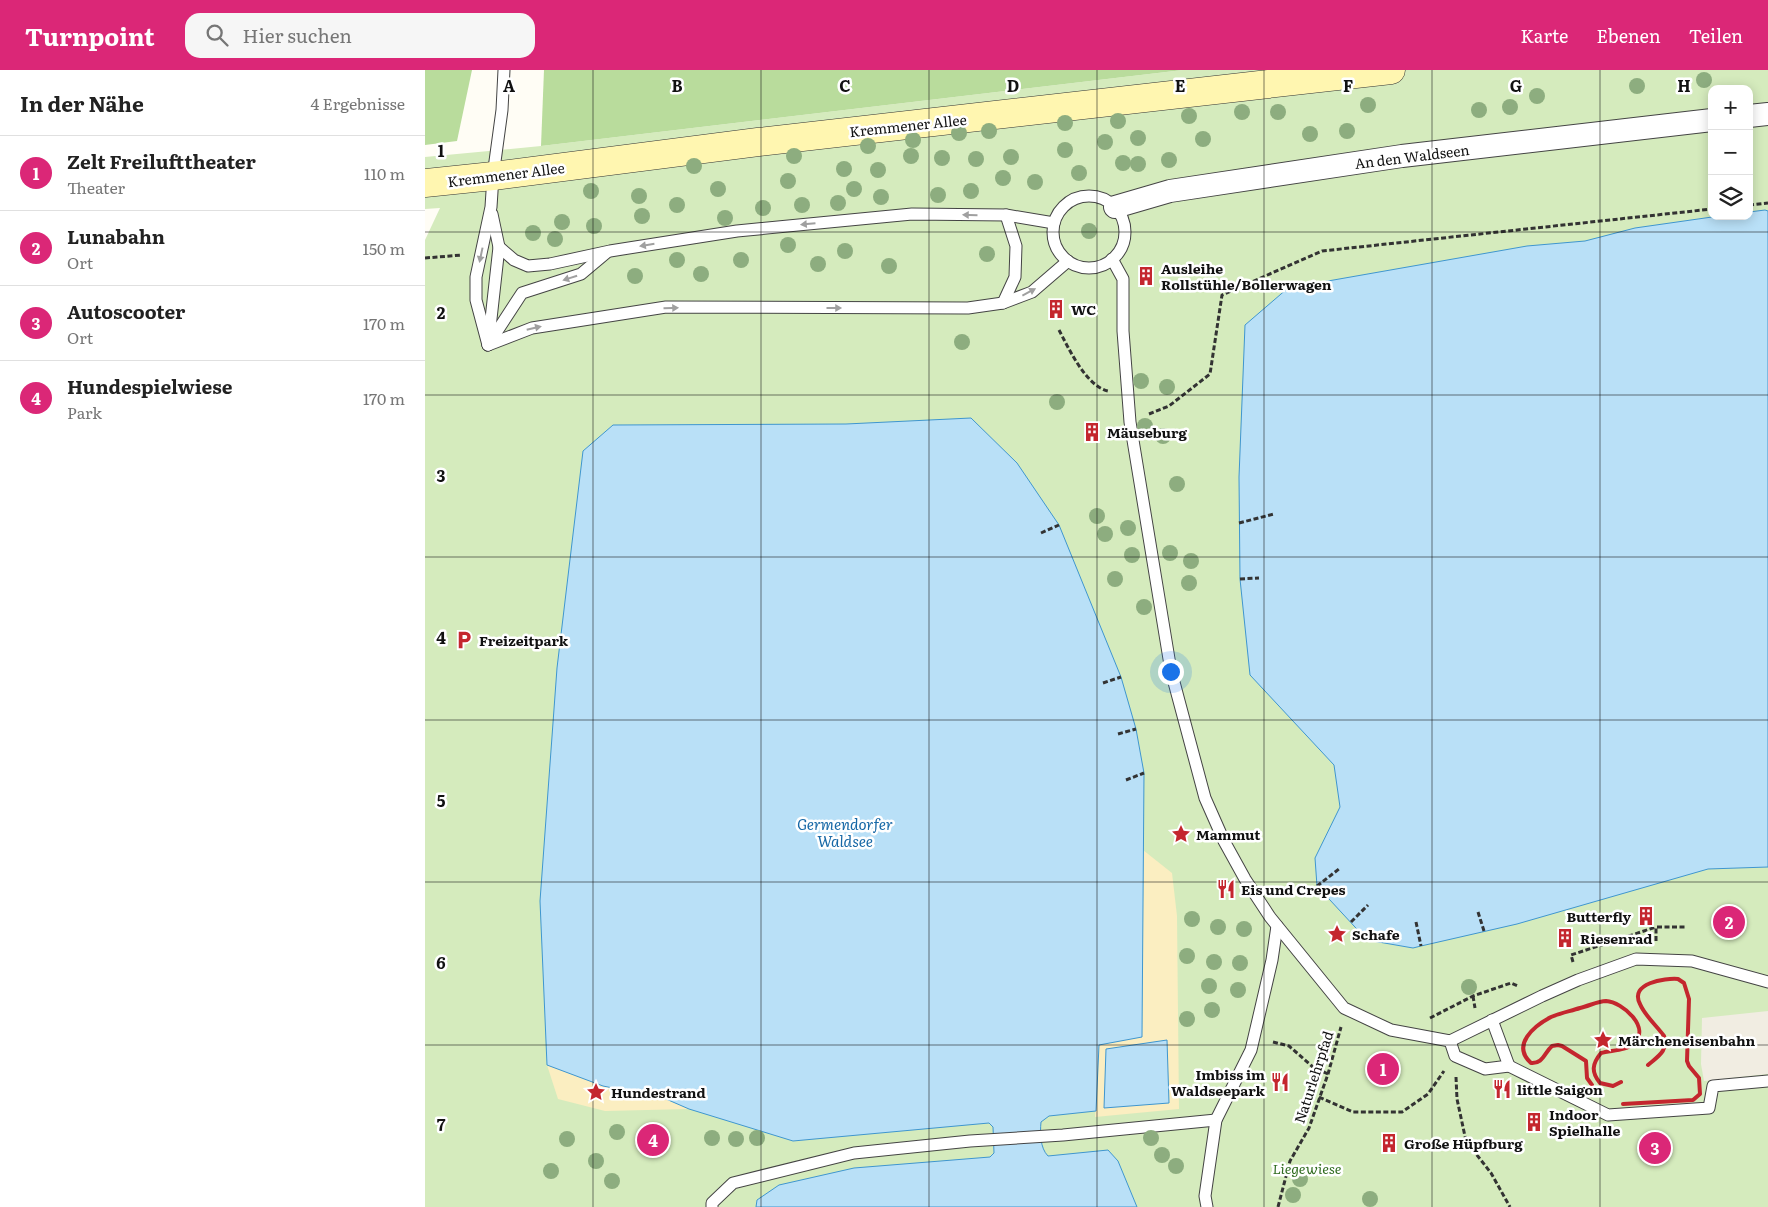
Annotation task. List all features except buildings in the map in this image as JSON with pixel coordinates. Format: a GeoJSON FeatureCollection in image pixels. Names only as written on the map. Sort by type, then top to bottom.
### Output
{"type":"FeatureCollection","features":[{"type":"Feature","properties":{"kind":"main road","name":"Kremmener Allee"},"geometry":{"type":"LineString","coordinates":[[425,183],[758,142],[1391,70]]}},
{"type":"Feature","properties":{"kind":"street"},"geometry":{"type":"LineString","coordinates":[[1753,116],[1768,114]]}},
{"type":"Feature","properties":{"kind":"street","name":"An den Waldseen"},"geometry":{"type":"LineString","coordinates":[[1115,207],[1170,191],[1402,156],[1708,120]]}},
{"type":"Feature","properties":{"kind":"lane"},"geometry":{"type":"LineString","coordinates":[[488,345],[476,300],[476,277],[491,207],[493,176],[502,110],[504,70]]}},
{"type":"Feature","properties":{"kind":"lane"},"geometry":{"type":"LineString","coordinates":[[1087,196],[1102,198],[1115,207],[1123,219],[1125,234],[1121,248],[1112,259],[1102,265],[1090,268],[1078,266],[1068,261],[1058,251],[1053,237],[1053,223],[1060,210],[1072,200],[1087,196]]}},
{"type":"Feature","properties":{"kind":"lane"},"geometry":{"type":"LineString","coordinates":[[488,345],[499,246],[491,207]]}},
{"type":"Feature","properties":{"kind":"lane"},"geometry":{"type":"LineString","coordinates":[[499,246],[514,260],[528,266],[550,264],[610,251],[737,231],[912,214],[1005,215],[1053,223]]}},
{"type":"Feature","properties":{"kind":"lane"},"geometry":{"type":"LineString","coordinates":[[1003,303],[1015,277],[1016,262],[1016,246],[1005,215]]}},
{"type":"Feature","properties":{"kind":"lane"},"geometry":{"type":"LineString","coordinates":[[488,345],[522,294],[581,274],[610,251]]}},
{"type":"Feature","properties":{"kind":"lane"},"geometry":{"type":"LineString","coordinates":[[1112,259],[1123,279],[1123,330],[1130,422],[1171,671],[1205,798],[1228,848],[1245,879],[1277,926],[1346,1010],[1391,1030],[1450,1041],[1578,980],[1636,959],[1692,961],[1768,982]]}},
{"type":"Feature","properties":{"kind":"lane"},"geometry":{"type":"LineString","coordinates":[[488,345],[532,328],[666,307],[968,308],[1003,303],[1032,292],[1068,261]]}},
{"type":"Feature","properties":{"kind":"lane"},"geometry":{"type":"LineString","coordinates":[[1207,1207],[1205,1196],[1216,1120],[1251,1050],[1272,960],[1277,926]]}},
{"type":"Feature","properties":{"kind":"lane"},"geometry":{"type":"LineString","coordinates":[[1492,1020],[1509,1066]]}},
{"type":"Feature","properties":{"kind":"lane"},"geometry":{"type":"LineString","coordinates":[[1450,1041],[1455,1056],[1485,1069],[1509,1066],[1609,1115],[1709,1108],[1713,1086],[1768,1080]]}},
{"type":"Feature","properties":{"kind":"lane"},"geometry":{"type":"LineString","coordinates":[[712,1207],[713,1203],[733,1182],[854,1154],[970,1141],[1063,1135],[1216,1120]]}},
{"type":"Feature","properties":{"kind":"path"},"geometry":{"type":"LineString","coordinates":[[1753,205],[1768,203]]}},
{"type":"Feature","properties":{"kind":"path"},"geometry":{"type":"LineString","coordinates":[[1130,422],[1169,406],[1210,374],[1222,295],[1322,251],[1708,209]]}},
{"type":"Feature","properties":{"kind":"path"},"geometry":{"type":"LineString","coordinates":[[425,258],[481,254]]}},
{"type":"Feature","properties":{"kind":"path"},"geometry":{"type":"LineString","coordinates":[[1059,330],[1077,365],[1100,390],[1128,396]]}},
{"type":"Feature","properties":{"kind":"path"},"geometry":{"type":"LineString","coordinates":[[1239,523],[1275,514]]}},
{"type":"Feature","properties":{"kind":"path"},"geometry":{"type":"LineString","coordinates":[[1041,533],[1059,525]]}},
{"type":"Feature","properties":{"kind":"path"},"geometry":{"type":"LineString","coordinates":[[1240,579],[1259,578]]}},
{"type":"Feature","properties":{"kind":"path"},"geometry":{"type":"LineString","coordinates":[[1103,683],[1121,677]]}},
{"type":"Feature","properties":{"kind":"path"},"geometry":{"type":"LineString","coordinates":[[1117,734],[1136,729]]}},
{"type":"Feature","properties":{"kind":"path"},"geometry":{"type":"LineString","coordinates":[[1126,780],[1144,773]]}},
{"type":"Feature","properties":{"kind":"path"},"geometry":{"type":"LineString","coordinates":[[1317,886],[1339,869]]}},
{"type":"Feature","properties":{"kind":"path"},"geometry":{"type":"LineString","coordinates":[[1351,922],[1368,905]]}},
{"type":"Feature","properties":{"kind":"path"},"geometry":{"type":"LineString","coordinates":[[1478,912],[1484,932]]}},
{"type":"Feature","properties":{"kind":"path"},"geometry":{"type":"LineString","coordinates":[[1416,922],[1421,946]]}},
{"type":"Feature","properties":{"kind":"path"},"geometry":{"type":"LineString","coordinates":[[1578,980],[1571,955],[1656,927],[1685,926]]}},
{"type":"Feature","properties":{"kind":"path"},"geometry":{"type":"LineString","coordinates":[[1655,959],[1656,927]]}},
{"type":"Feature","properties":{"kind":"path"},"geometry":{"type":"LineString","coordinates":[[1409,1033],[1435,1015],[1473,996],[1511,983],[1542,996]]}},
{"type":"Feature","properties":{"kind":"path","name":"Naturlehrpfad"},"geometry":{"type":"LineString","coordinates":[[1278,1207],[1290,1161],[1309,1128],[1328,1074],[1346,1010]]}},
{"type":"Feature","properties":{"kind":"path"},"geometry":{"type":"LineString","coordinates":[[1254,1038],[1289,1046],[1313,1067],[1328,1074]]}},
{"type":"Feature","properties":{"kind":"path"},"geometry":{"type":"LineString","coordinates":[[1319,1097],[1353,1112],[1403,1112],[1428,1094],[1455,1056]]}},
{"type":"Feature","properties":{"kind":"path"},"geometry":{"type":"LineString","coordinates":[[1455,1056],[1457,1099],[1466,1141],[1491,1173],[1510,1207]]}},
{"type":"Feature","properties":{"kind":"green space"},"geometry":{"type":"Polygon","coordinates":[[[425,70],[472,70],[457,141],[425,145],[425,70]]]}},
{"type":"Feature","properties":{"kind":"green space"},"geometry":{"type":"Polygon","coordinates":[[[544,70],[1183,70],[541,146],[544,70]]]}},
{"type":"Feature","properties":{"kind":"green space","name":"Liegewiese"},"geometry":{"type":"Polygon","coordinates":[[[1183,70],[1768,70],[1768,1207],[425,1207],[425,240],[440,208],[425,209],[425,157],[541,146],[1183,70]]]}},
{"type":"Feature","properties":{"kind":"sand"},"geometry":{"type":"Polygon","coordinates":[[[1143,850],[1172,873],[1177,916],[1179,1109],[1095,1117],[1099,1044],[1142,1037],[1143,850]]]}},
{"type":"Feature","properties":{"kind":"sand","name":"Hundestrand"},"geometry":{"type":"Polygon","coordinates":[[[547,1065],[603,1086],[666,1099],[689,1109],[605,1111],[558,1099],[547,1065]]]}},
{"type":"Feature","properties":{"kind":"shaded area"},"geometry":{"type":"Polygon","coordinates":[[[1768,1011],[1768,1074],[1704,1081],[1701,1064],[1702,1018],[1768,1011]]]}},
{"type":"Feature","properties":{"kind":"water"},"geometry":{"type":"Polygon","coordinates":[[[1768,211],[1768,867],[1708,869],[1517,924],[1413,948],[1367,940],[1317,886],[1315,858],[1340,807],[1334,765],[1250,675],[1240,579],[1239,477],[1245,325],[1288,288],[1527,246],[1585,241],[1635,228],[1708,218],[1708,220],[1753,220],[1753,212],[1768,211]]]}},
{"type":"Feature","properties":{"kind":"water","name":"Germendorfer Waldsee"},"geometry":{"type":"Polygon","coordinates":[[[971,418],[1017,463],[1059,525],[1121,677],[1136,729],[1144,773],[1142,1037],[1099,1045],[1096,1111],[1049,1116],[1041,1122],[1041,1140],[1045,1153],[1048,1156],[1108,1150],[1118,1161],[1137,1207],[756,1207],[757,1200],[779,1185],[854,1168],[990,1157],[994,1153],[993,1127],[989,1123],[793,1141],[689,1109],[666,1099],[603,1086],[547,1065],[540,901],[557,668],[583,451],[613,425],[846,424],[971,418]]]}},
{"type":"Feature","properties":{"kind":"water"},"geometry":{"type":"Polygon","coordinates":[[[1167,1040],[1169,1103],[1104,1108],[1106,1049],[1167,1040]]]}},
{"type":"Feature","properties":{"kind":"railway"},"geometry":{"type":"LineString","coordinates":[[1623,1104],[1693,1100],[1700,1094],[1699,1078],[1687,1061],[1689,999],[1684,983],[1678,979],[1650,983],[1639,991],[1638,997],[1642,1008],[1664,1036],[1665,1041],[1664,1050],[1648,1065]]}},
{"type":"Feature","properties":{"kind":"railway"},"geometry":{"type":"LineString","coordinates":[[1592,1085],[1587,1078],[1586,1061],[1562,1046],[1552,1046],[1541,1060],[1535,1063],[1531,1063],[1525,1056],[1523,1049],[1524,1043],[1532,1031],[1551,1017],[1603,1001],[1613,1002],[1627,1011],[1637,1023],[1639,1030],[1638,1037],[1631,1046],[1601,1053],[1594,1064],[1594,1072],[1600,1083],[1613,1086],[1621,1082]]}},
{"type":"Feature","properties":{"kind":"place","name":"Ausleihe Rollstühle/Bollerwagen"},"geometry":{"type":"Point","coordinates":[1146,276]}},
{"type":"Feature","properties":{"kind":"place","name":"WC"},"geometry":{"type":"Point","coordinates":[1056,309]}},
{"type":"Feature","properties":{"kind":"place","name":"Mäuseburg"},"geometry":{"type":"Point","coordinates":[1092,432]}},
{"type":"Feature","properties":{"kind":"place","name":"Freizeitpark"},"geometry":{"type":"Point","coordinates":[464,640]}},
{"type":"Feature","properties":{"kind":"place","name":"Mammut"},"geometry":{"type":"Point","coordinates":[1181,834]}},
{"type":"Feature","properties":{"kind":"place","name":"Eis und Crepes"},"geometry":{"type":"Point","coordinates":[1226,889]}},
{"type":"Feature","properties":{"kind":"place","name":"Butterfly"},"geometry":{"type":"Point","coordinates":[1646,916]}},
{"type":"Feature","properties":{"kind":"place","name":"Lunabahn"},"geometry":{"type":"Point","coordinates":[1729,922]}},
{"type":"Feature","properties":{"kind":"place","name":"Schafe"},"geometry":{"type":"Point","coordinates":[1337,934]}},
{"type":"Feature","properties":{"kind":"place","name":"Riesenrad"},"geometry":{"type":"Point","coordinates":[1565,938]}},
{"type":"Feature","properties":{"kind":"place","name":"Märcheneisenbahn"},"geometry":{"type":"Point","coordinates":[1603,1040]}},
{"type":"Feature","properties":{"kind":"place","name":"Zelt Freilufttheater"},"geometry":{"type":"Point","coordinates":[1383,1069]}},
{"type":"Feature","properties":{"kind":"place","name":"Imbiss im Waldseepark"},"geometry":{"type":"Point","coordinates":[1280,1082]}},
{"type":"Feature","properties":{"kind":"place","name":"little Saigon"},"geometry":{"type":"Point","coordinates":[1502,1089]}},
{"type":"Feature","properties":{"kind":"place","name":"Hundestrand"},"geometry":{"type":"Point","coordinates":[596,1092]}},
{"type":"Feature","properties":{"kind":"place","name":"Indoor Spielhalle"},"geometry":{"type":"Point","coordinates":[1534,1122]}},
{"type":"Feature","properties":{"kind":"place","name":"Hundespielwiese"},"geometry":{"type":"Point","coordinates":[653,1140]}},
{"type":"Feature","properties":{"kind":"place","name":"Große Hüpfburg"},"geometry":{"type":"Point","coordinates":[1389,1143]}},
{"type":"Feature","properties":{"kind":"place","name":"Autoscooter"},"geometry":{"type":"Point","coordinates":[1655,1148]}}]}
